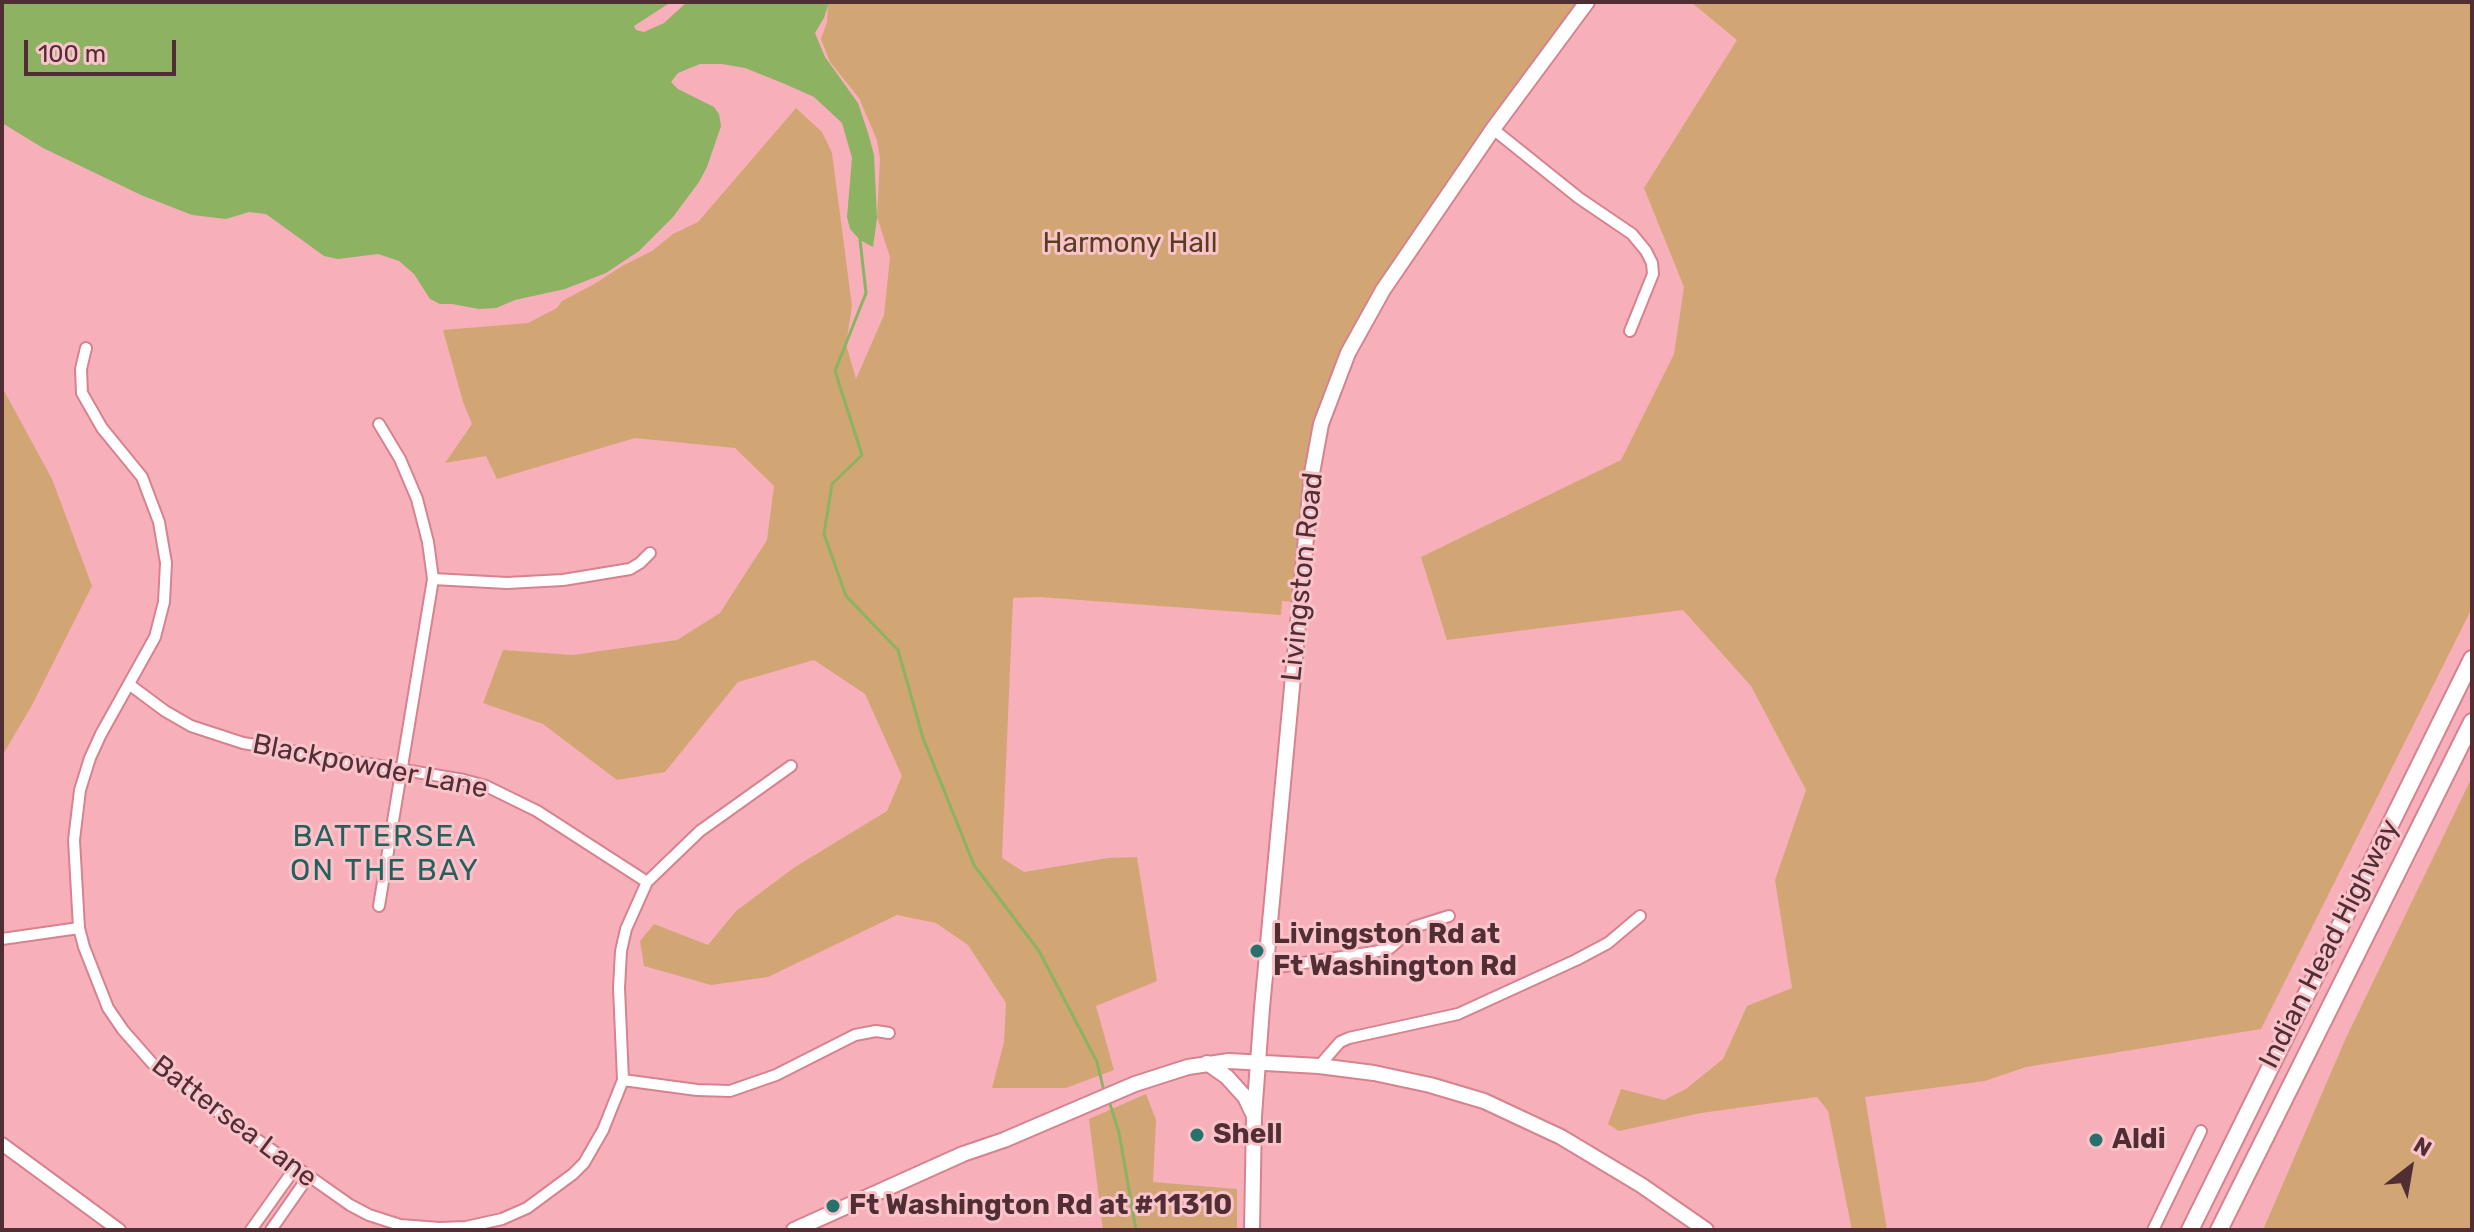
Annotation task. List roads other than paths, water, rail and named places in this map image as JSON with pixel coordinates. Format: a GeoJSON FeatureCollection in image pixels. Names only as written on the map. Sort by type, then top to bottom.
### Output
{"type":"FeatureCollection","features":[{"type":"Feature","properties":{"kind":"highway","name":"Indian Head Highway"},"geometry":{"type":"LineString","coordinates":[[2190,1230],[2472,659]]}},
{"type":"Feature","properties":{"kind":"highway","name":"Indian Head Highway"},"geometry":{"type":"LineString","coordinates":[[2219,1230],[2472,722]]}},
{"type":"Feature","properties":{"kind":"main road","name":"Livingston Road"},"geometry":{"type":"LineString","coordinates":[[1252,1230],[1254,1116],[1265,969],[1312,473],[1321,424],[1339,372],[1369,313],[1493,129],[1587,2]]}},
{"type":"Feature","properties":{"kind":"main road"},"geometry":{"type":"LineString","coordinates":[[794,1230],[952,1159],[1135,1084],[1207,1063],[1258,1062],[1319,1066],[1430,1085],[1507,1111],[1595,1157],[1706,1230]]}},
{"type":"Feature","properties":{"kind":"main road"},"geometry":{"type":"LineString","coordinates":[[1207,1063],[1227,1077],[1245,1097],[1254,1116]]}},
{"type":"Feature","properties":{"kind":"street"},"geometry":{"type":"LineString","coordinates":[[1493,129],[1579,198],[1632,234],[1646,251],[1653,274],[1630,331]]}},
{"type":"Feature","properties":{"kind":"street","name":"Battersea Lane"},"geometry":{"type":"LineString","coordinates":[[86,348],[81,369],[82,393],[102,428],[142,477],[159,522],[166,585],[161,620],[130,685],[101,734],[80,790],[74,840],[79,928],[103,999],[141,1052],[182,1087],[361,1211],[400,1225],[466,1227],[502,1219],[538,1201],[561,1186],[584,1163],[608,1121],[623,1080],[619,988],[621,951],[626,929],[647,882],[700,831],[791,766]]}},
{"type":"Feature","properties":{"kind":"street"},"geometry":{"type":"LineString","coordinates":[[379,424],[400,459],[417,499],[433,579],[379,906]]}},
{"type":"Feature","properties":{"kind":"street"},"geometry":{"type":"LineString","coordinates":[[433,579],[507,583],[563,580],[630,569],[650,553]]}},
{"type":"Feature","properties":{"kind":"street","name":"Blackpowder Lane"},"geometry":{"type":"LineString","coordinates":[[130,685],[165,711],[212,734],[280,750],[464,780],[499,792],[537,811],[647,882]]}},
{"type":"Feature","properties":{"kind":"street"},"geometry":{"type":"LineString","coordinates":[[1265,969],[1390,948],[1414,927],[1449,916]]}},
{"type":"Feature","properties":{"kind":"street"},"geometry":{"type":"LineString","coordinates":[[1319,1066],[1340,1042],[1458,1014],[1608,943],[1640,916]]}},
{"type":"Feature","properties":{"kind":"street"},"geometry":{"type":"LineString","coordinates":[[2,939],[79,928]]}},
{"type":"Feature","properties":{"kind":"street"},"geometry":{"type":"LineString","coordinates":[[623,1080],[730,1091],[776,1075],[855,1035],[876,1031],[889,1033]]}},
{"type":"Feature","properties":{"kind":"street"},"geometry":{"type":"LineString","coordinates":[[2153,1230],[2201,1131]]}},
{"type":"Feature","properties":{"kind":"street"},"geometry":{"type":"LineString","coordinates":[[2,1144],[119,1230]]}},
{"type":"Feature","properties":{"kind":"street"},"geometry":{"type":"LineString","coordinates":[[251,1230],[295,1168]]}},
{"type":"Feature","properties":{"kind":"street"},"geometry":{"type":"LineString","coordinates":[[271,1230],[308,1177]]}},
{"type":"Feature","properties":{"kind":"waterway"},"geometry":{"type":"LineString","coordinates":[[860,240],[866,293],[835,371],[862,455],[832,484],[824,534],[846,596],[898,650],[923,738],[974,865],[1039,951],[1097,1062],[1103,1087]]}},
{"type":"Feature","properties":{"kind":"waterway"},"geometry":{"type":"LineString","coordinates":[[1110,1104],[1119,1133],[1136,1230]]}},
{"type":"Feature","properties":{"kind":"place","name":"Livingston Rd at Ft Washington Rd"},"geometry":{"type":"Point","coordinates":[1257,951]}},
{"type":"Feature","properties":{"kind":"place","name":"Shell"},"geometry":{"type":"Point","coordinates":[1197,1135]}},
{"type":"Feature","properties":{"kind":"place","name":"Aldi"},"geometry":{"type":"Point","coordinates":[2096,1140]}},
{"type":"Feature","properties":{"kind":"place","name":"Ft Washington Rd at #11310"},"geometry":{"type":"Point","coordinates":[833,1206]}},
{"type":"Feature","properties":{"kind":"district","name":"BATTERSEA ON THE BAY"},"geometry":{"type":"Point","coordinates":[385,854]}},
{"type":"Feature","properties":{"kind":"park label","name":"Harmony Hall"},"geometry":{"type":"Point","coordinates":[1130,244]}}]}
